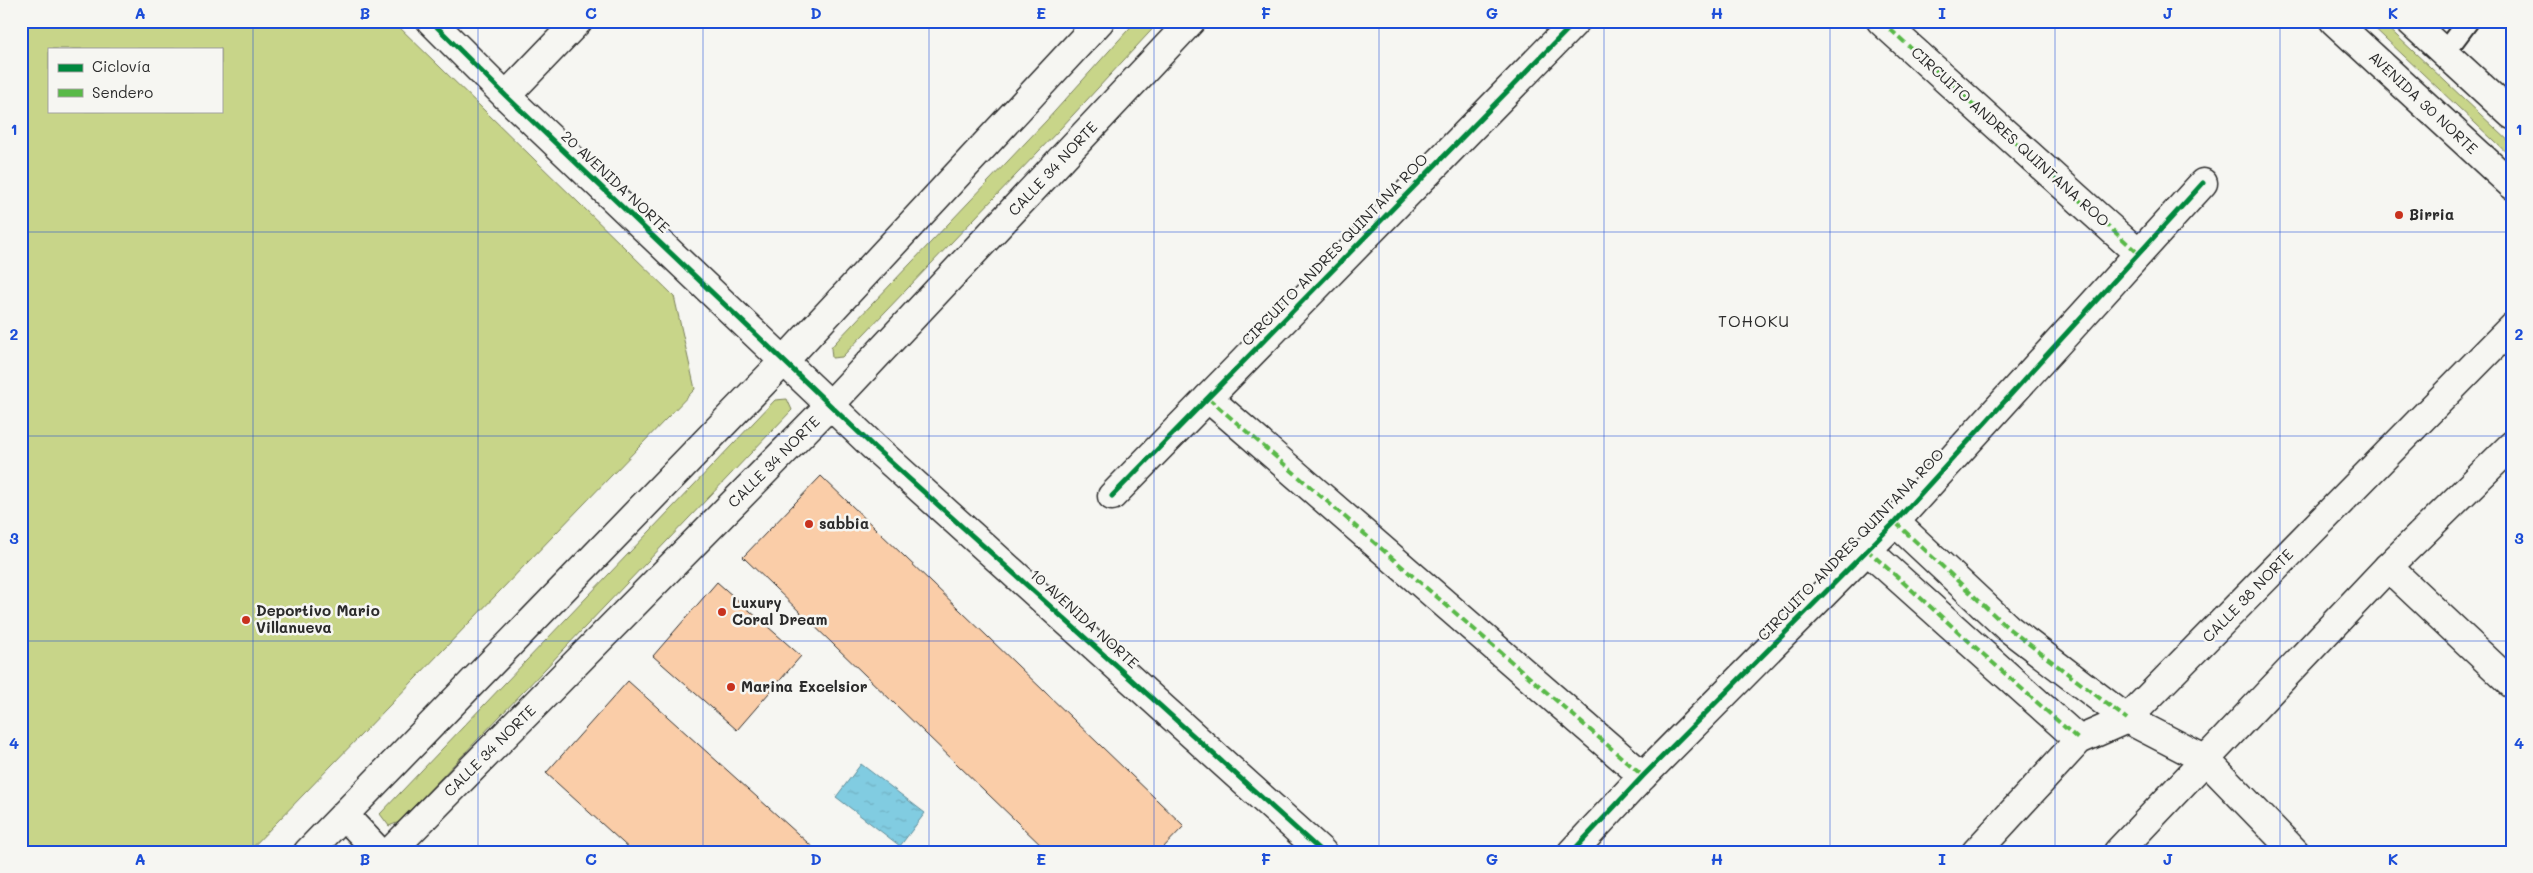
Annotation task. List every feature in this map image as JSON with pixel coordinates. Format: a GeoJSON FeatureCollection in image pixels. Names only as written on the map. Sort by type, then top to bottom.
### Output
{"type":"FeatureCollection","features":[{"type":"Feature","properties":{"kind":"street","name":"20 AVENIDA NORTE"},"geometry":{"type":"LineString","coordinates":[[431,21],[506,96],[831,404]]}},
{"type":"Feature","properties":{"kind":"street"},"geometry":{"type":"LineString","coordinates":[[506,96],[578,21]]}},
{"type":"Feature","properties":{"kind":"street"},"geometry":{"type":"LineString","coordinates":[[308,852],[784,360],[1100,21]]}},
{"type":"Feature","properties":{"kind":"street","name":"CALLE 34 NORTE"},"geometry":{"type":"LineString","coordinates":[[390,852],[831,404],[1191,21]]}},
{"type":"Feature","properties":{"kind":"street","name":"CIRCUITO ANDRES QUINTANA ROO"},"geometry":{"type":"LineString","coordinates":[[1112,496],[1576,21]]}},
{"type":"Feature","properties":{"kind":"street","name":"CIRCUITO ANDRES QUINTANA ROO"},"geometry":{"type":"LineString","coordinates":[[1881,21],[2138,253]]}},
{"type":"Feature","properties":{"kind":"street","name":"AVENIDA 30 NORTE"},"geometry":{"type":"LineString","coordinates":[[2334,21],[2512,185]]}},
{"type":"Feature","properties":{"kind":"street"},"geometry":{"type":"LineString","coordinates":[[2410,21],[2512,115]]}},
{"type":"Feature","properties":{"kind":"street","name":"CIRCUITO ANDRES QUINTANA ROO"},"geometry":{"type":"LineString","coordinates":[[1572,852],[1643,776],[1866,549],[1895,522],[2138,253],[2203,184]]}},
{"type":"Feature","properties":{"kind":"street","name":"CALLE 38 NORTE"},"geometry":{"type":"LineString","coordinates":[[1976,852],[2079,740],[2127,719],[2512,327]]}},
{"type":"Feature","properties":{"kind":"street"},"geometry":{"type":"LineString","coordinates":[[1208,398],[1643,776]]}},
{"type":"Feature","properties":{"kind":"street","name":"10 AVENIDA NORTE"},"geometry":{"type":"LineString","coordinates":[[831,404],[874,447],[1322,852]]}},
{"type":"Feature","properties":{"kind":"street"},"geometry":{"type":"LineString","coordinates":[[2118,852],[2388,567],[2512,444]]}},
{"type":"Feature","properties":{"kind":"street","name":"CIRCUITO ANDRES QUINTANA ROO"},"geometry":{"type":"LineString","coordinates":[[1895,522],[2008,628],[2127,719],[2206,760],[2295,852]]}},
{"type":"Feature","properties":{"kind":"street","name":"CIRCUITO ANDRES QUINTANA ROO"},"geometry":{"type":"LineString","coordinates":[[1866,549],[2079,740]]}},
{"type":"Feature","properties":{"kind":"street"},"geometry":{"type":"LineString","coordinates":[[2388,567],[2512,684]]}},
{"type":"Feature","properties":{"kind":"street"},"geometry":{"type":"LineString","coordinates":[[344,815],[379,852]]}},
{"type":"Feature","properties":{"kind":"lane"},"geometry":{"type":"LineString","coordinates":[[2444,53],[2468,21]]}},
{"type":"Feature","properties":{"kind":"green space","name":"Deportivo Mario Villanueva"},"geometry":{"type":"Polygon","coordinates":[[[22,21],[393,21],[674,296],[695,389],[248,852],[21,852],[22,21]]]}},
{"type":"Feature","properties":{"kind":"green space"},"geometry":{"type":"Polygon","coordinates":[[[1136,21],[1160,21],[1060,129],[842,357],[832,358],[831,348],[835,343],[1046,121],[1136,21]]]}},
{"type":"Feature","properties":{"kind":"green space"},"geometry":{"type":"Polygon","coordinates":[[[2367,21],[2381,21],[2512,144],[2512,158],[2367,21]]]}},
{"type":"Feature","properties":{"kind":"green space"},"geometry":{"type":"Polygon","coordinates":[[[787,399],[792,410],[399,822],[389,826],[380,814],[775,400],[787,399]]]}},
{"type":"Feature","properties":{"kind":"water"},"geometry":{"type":"Polygon","coordinates":[[[861,764],[925,813],[900,846],[836,797],[861,764]]]}},
{"type":"Feature","properties":{"kind":"building"},"geometry":{"type":"Polygon","coordinates":[[[2502,21],[2512,21],[2512,30],[2502,21]]]}},
{"type":"Feature","properties":{"kind":"building"},"geometry":{"type":"Polygon","coordinates":[[[821,476],[1184,826],[1159,852],[1048,852],[743,557],[821,476]]]}},
{"type":"Feature","properties":{"kind":"building"},"geometry":{"type":"Polygon","coordinates":[[[717,582],[801,656],[737,730],[653,656],[717,582]]]}},
{"type":"Feature","properties":{"kind":"building"},"geometry":{"type":"Polygon","coordinates":[[[628,681],[818,852],[633,852],[546,773],[628,681]]]}},
{"type":"Feature","properties":{"kind":"marked path"},"geometry":{"type":"LineString","coordinates":[[1881,21],[2138,253]]}},
{"type":"Feature","properties":{"kind":"marked path"},"geometry":{"type":"LineString","coordinates":[[1208,398],[1643,776]]}},
{"type":"Feature","properties":{"kind":"marked path"},"geometry":{"type":"LineString","coordinates":[[1895,522],[2008,628],[2127,719]]}},
{"type":"Feature","properties":{"kind":"marked path"},"geometry":{"type":"LineString","coordinates":[[1866,549],[2079,740]]}},
{"type":"Feature","properties":{"kind":"cycle path"},"geometry":{"type":"LineString","coordinates":[[431,21],[506,96],[874,447],[1322,852]]}},
{"type":"Feature","properties":{"kind":"cycle path"},"geometry":{"type":"LineString","coordinates":[[1112,496],[1576,21]]}},
{"type":"Feature","properties":{"kind":"cycle path"},"geometry":{"type":"LineString","coordinates":[[1572,852],[1643,776],[1895,522],[2203,183]]}},
{"type":"Feature","properties":{"kind":"place","name":"Birria"},"geometry":{"type":"Point","coordinates":[2399,215]}},
{"type":"Feature","properties":{"kind":"place","name":"sabbia"},"geometry":{"type":"Point","coordinates":[809,524]}},
{"type":"Feature","properties":{"kind":"place","name":"Luxury Coral Dream"},"geometry":{"type":"Point","coordinates":[722,612]}},
{"type":"Feature","properties":{"kind":"place","name":"Deportivo Mario Villanueva"},"geometry":{"type":"Point","coordinates":[246,620]}},
{"type":"Feature","properties":{"kind":"place","name":"Marina Excelsior"},"geometry":{"type":"Point","coordinates":[731,687]}},
{"type":"Feature","properties":{"kind":"district","name":"TOHOKU"},"geometry":{"type":"Point","coordinates":[1754,321]}}]}
